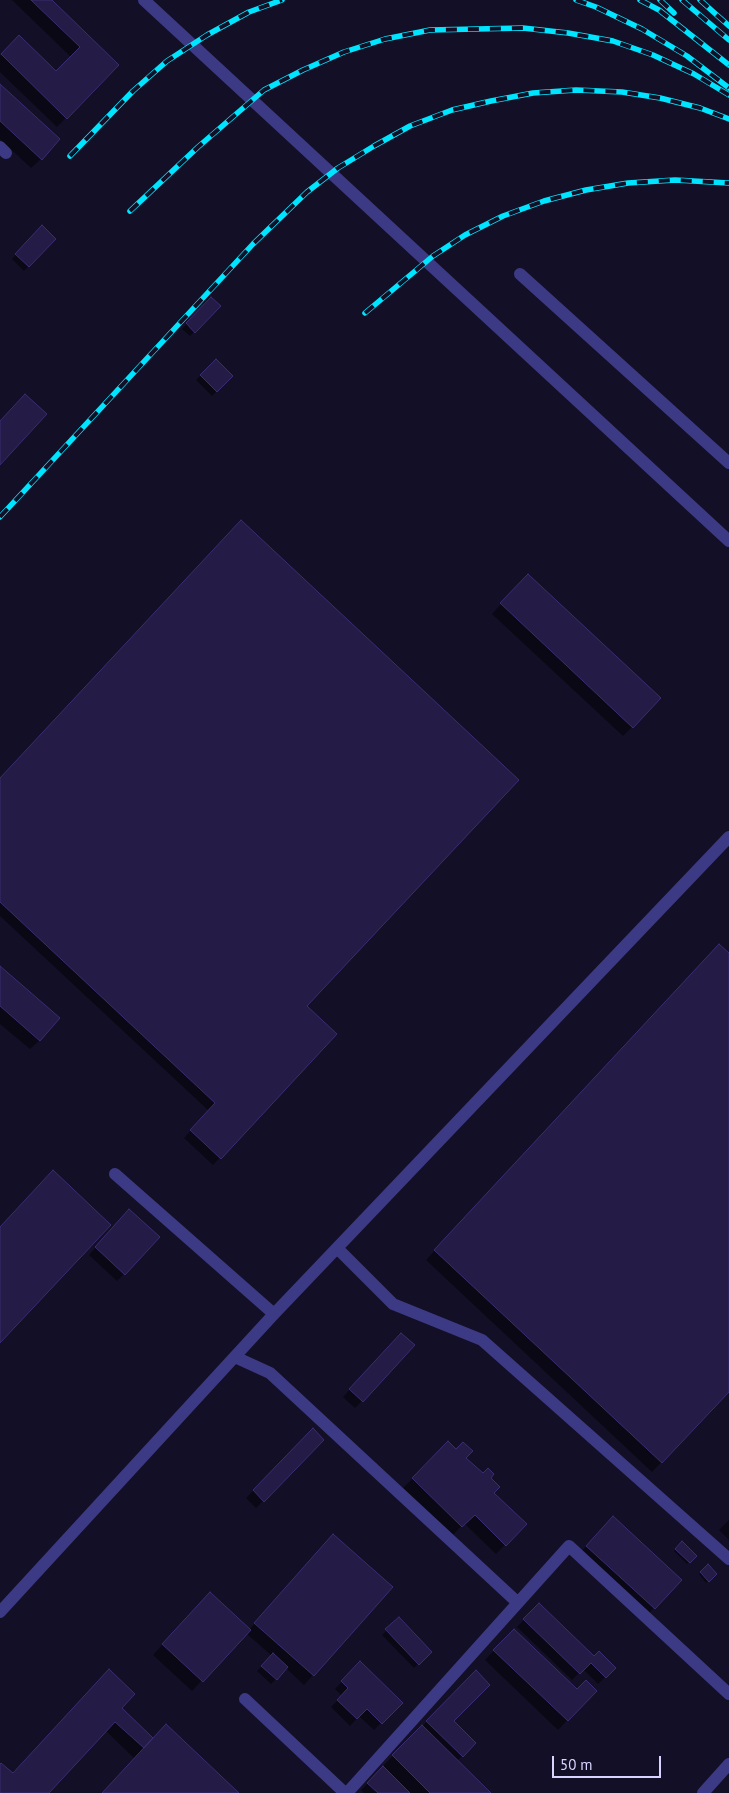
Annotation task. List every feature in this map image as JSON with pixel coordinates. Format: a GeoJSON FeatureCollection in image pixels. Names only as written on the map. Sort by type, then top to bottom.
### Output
{"type":"FeatureCollection","features":[{"type":"Feature","properties":{"kind":"street"},"geometry":{"type":"LineString","coordinates":[[144,0],[729,541]]}},
{"type":"Feature","properties":{"kind":"street"},"geometry":{"type":"LineString","coordinates":[[520,274],[729,463]]}},
{"type":"Feature","properties":{"kind":"street"},"geometry":{"type":"LineString","coordinates":[[0,1612],[274,1314],[729,837]]}},
{"type":"Feature","properties":{"kind":"street"},"geometry":{"type":"LineString","coordinates":[[115,1174],[274,1314]]}},
{"type":"Feature","properties":{"kind":"street"},"geometry":{"type":"LineString","coordinates":[[337,1248],[393,1304],[482,1340],[729,1559]]}},
{"type":"Feature","properties":{"kind":"street"},"geometry":{"type":"LineString","coordinates":[[235,1357],[270,1373],[517,1602]]}},
{"type":"Feature","properties":{"kind":"street"},"geometry":{"type":"LineString","coordinates":[[245,1699],[346,1793],[569,1546],[729,1694]]}},
{"type":"Feature","properties":{"kind":"street"},"geometry":{"type":"LineString","coordinates":[[703,1793],[729,1764]]}},
{"type":"Feature","properties":{"kind":"building"},"geometry":{"type":"Polygon","coordinates":[[[31,0],[52,0],[119,65],[67,119],[1,54],[19,35],[56,71],[80,47],[31,0]]]}},
{"type":"Feature","properties":{"kind":"building"},"geometry":{"type":"Polygon","coordinates":[[[0,84],[60,139],[42,160],[0,121],[0,84]]]}},
{"type":"Feature","properties":{"kind":"building"},"geometry":{"type":"Polygon","coordinates":[[[42,225],[56,239],[29,267],[15,254],[42,225]]]}},
{"type":"Feature","properties":{"kind":"building"},"geometry":{"type":"Polygon","coordinates":[[[211,297],[221,306],[195,333],[186,323],[211,297]]]}},
{"type":"Feature","properties":{"kind":"building"},"geometry":{"type":"Polygon","coordinates":[[[216,359],[233,376],[217,392],[200,375],[216,359]]]}},
{"type":"Feature","properties":{"kind":"building"},"geometry":{"type":"Polygon","coordinates":[[[25,394],[47,414],[0,465],[0,421],[25,394]]]}},
{"type":"Feature","properties":{"kind":"building"},"geometry":{"type":"Polygon","coordinates":[[[241,520],[519,780],[307,1006],[337,1034],[221,1159],[190,1130],[215,1103],[0,902],[0,778],[241,520]]]}},
{"type":"Feature","properties":{"kind":"building"},"geometry":{"type":"Polygon","coordinates":[[[528,574],[661,698],[633,728],[500,603],[528,574]]]}},
{"type":"Feature","properties":{"kind":"building"},"geometry":{"type":"Polygon","coordinates":[[[719,944],[729,953],[729,1392],[662,1463],[434,1250],[719,944]]]}},
{"type":"Feature","properties":{"kind":"building"},"geometry":{"type":"Polygon","coordinates":[[[0,966],[60,1018],[40,1041],[0,1006],[0,966]]]}},
{"type":"Feature","properties":{"kind":"building"},"geometry":{"type":"Polygon","coordinates":[[[53,1170],[111,1225],[0,1343],[0,1227],[53,1170]]]}},
{"type":"Feature","properties":{"kind":"building"},"geometry":{"type":"Polygon","coordinates":[[[129,1209],[160,1237],[125,1275],[95,1247],[129,1209]]]}},
{"type":"Feature","properties":{"kind":"building"},"geometry":{"type":"Polygon","coordinates":[[[401,1333],[415,1345],[363,1402],[349,1389],[401,1333]]]}},
{"type":"Feature","properties":{"kind":"building"},"geometry":{"type":"Polygon","coordinates":[[[313,1428],[324,1440],[264,1502],[253,1490],[313,1428]]]}},
{"type":"Feature","properties":{"kind":"building"},"geometry":{"type":"Polygon","coordinates":[[[448,1441],[456,1449],[463,1442],[473,1451],[466,1458],[483,1473],[488,1468],[494,1474],[491,1478],[500,1487],[494,1493],[527,1524],[506,1546],[475,1515],[462,1527],[412,1478],[448,1441]]]}},
{"type":"Feature","properties":{"kind":"building"},"geometry":{"type":"Polygon","coordinates":[[[613,1516],[682,1580],[655,1609],[586,1546],[613,1516]]]}},
{"type":"Feature","properties":{"kind":"building"},"geometry":{"type":"Polygon","coordinates":[[[333,1534],[393,1587],[314,1676],[254,1623],[333,1534]]]}},
{"type":"Feature","properties":{"kind":"building"},"geometry":{"type":"Polygon","coordinates":[[[682,1541],[697,1556],[690,1563],[675,1549],[682,1541]]]}},
{"type":"Feature","properties":{"kind":"building"},"geometry":{"type":"Polygon","coordinates":[[[708,1564],[717,1574],[709,1582],[700,1572],[708,1564]]]}},
{"type":"Feature","properties":{"kind":"building"},"geometry":{"type":"Polygon","coordinates":[[[210,1592],[251,1630],[203,1682],[162,1644],[210,1592]]]}},
{"type":"Feature","properties":{"kind":"building"},"geometry":{"type":"Polygon","coordinates":[[[539,1603],[594,1656],[599,1651],[616,1668],[606,1678],[591,1663],[580,1674],[523,1619],[539,1603]]]}},
{"type":"Feature","properties":{"kind":"building"},"geometry":{"type":"Polygon","coordinates":[[[399,1617],[432,1652],[419,1665],[385,1629],[399,1617]]]}},
{"type":"Feature","properties":{"kind":"building"},"geometry":{"type":"Polygon","coordinates":[[[514,1629],[577,1689],[586,1680],[597,1691],[568,1721],[493,1650],[514,1629]]]}},
{"type":"Feature","properties":{"kind":"building"},"geometry":{"type":"Polygon","coordinates":[[[273,1653],[288,1667],[277,1680],[261,1666],[273,1653]]]}},
{"type":"Feature","properties":{"kind":"building"},"geometry":{"type":"Polygon","coordinates":[[[360,1661],[403,1703],[382,1724],[367,1709],[357,1719],[337,1700],[348,1688],[341,1681],[360,1661]]]}},
{"type":"Feature","properties":{"kind":"building"},"geometry":{"type":"Polygon","coordinates":[[[109,1669],[135,1694],[122,1708],[153,1738],[144,1748],[115,1722],[49,1793],[0,1793],[0,1764],[13,1773],[109,1669]]]}},
{"type":"Feature","properties":{"kind":"building"},"geometry":{"type":"Polygon","coordinates":[[[476,1670],[490,1685],[454,1721],[476,1743],[463,1757],[426,1721],[476,1670]]]}},
{"type":"Feature","properties":{"kind":"building"},"geometry":{"type":"Polygon","coordinates":[[[166,1724],[239,1793],[102,1793],[166,1724]]]}},
{"type":"Feature","properties":{"kind":"building"},"geometry":{"type":"Polygon","coordinates":[[[422,1725],[491,1793],[430,1793],[392,1755],[422,1725]]]}},
{"type":"Feature","properties":{"kind":"building"},"geometry":{"type":"Polygon","coordinates":[[[383,1766],[410,1793],[378,1793],[367,1783],[383,1766]]]}},
{"type":"Feature","properties":{"kind":"railway"},"geometry":{"type":"LineString","coordinates":[[70,156],[133,91],[167,61],[207,35],[249,12],[282,0]]}},
{"type":"Feature","properties":{"kind":"railway"},"geometry":{"type":"LineString","coordinates":[[576,0],[596,7],[642,29],[687,56],[729,88]]}},
{"type":"Feature","properties":{"kind":"railway"},"geometry":{"type":"LineString","coordinates":[[640,0],[659,10],[729,65]]}},
{"type":"Feature","properties":{"kind":"railway"},"geometry":{"type":"LineString","coordinates":[[660,0],[674,13]]}},
{"type":"Feature","properties":{"kind":"railway"},"geometry":{"type":"LineString","coordinates":[[682,0],[729,40]]}},
{"type":"Feature","properties":{"kind":"railway"},"geometry":{"type":"LineString","coordinates":[[700,0],[729,26]]}},
{"type":"Feature","properties":{"kind":"railway"},"geometry":{"type":"LineString","coordinates":[[130,211],[198,147],[264,90],[344,52],[385,39],[430,30],[523,28],[613,41],[653,55],[694,74],[729,95]]}},
{"type":"Feature","properties":{"kind":"railway"},"geometry":{"type":"LineString","coordinates":[[0,517],[253,244],[307,192],[338,168],[410,126],[452,110],[491,101],[533,93],[576,90],[622,92],[660,98],[700,108],[729,119]]}},
{"type":"Feature","properties":{"kind":"railway"},"geometry":{"type":"LineString","coordinates":[[365,313],[433,256],[465,235],[503,216],[544,201],[586,190],[628,183],[675,180],[729,183]]}}]}
